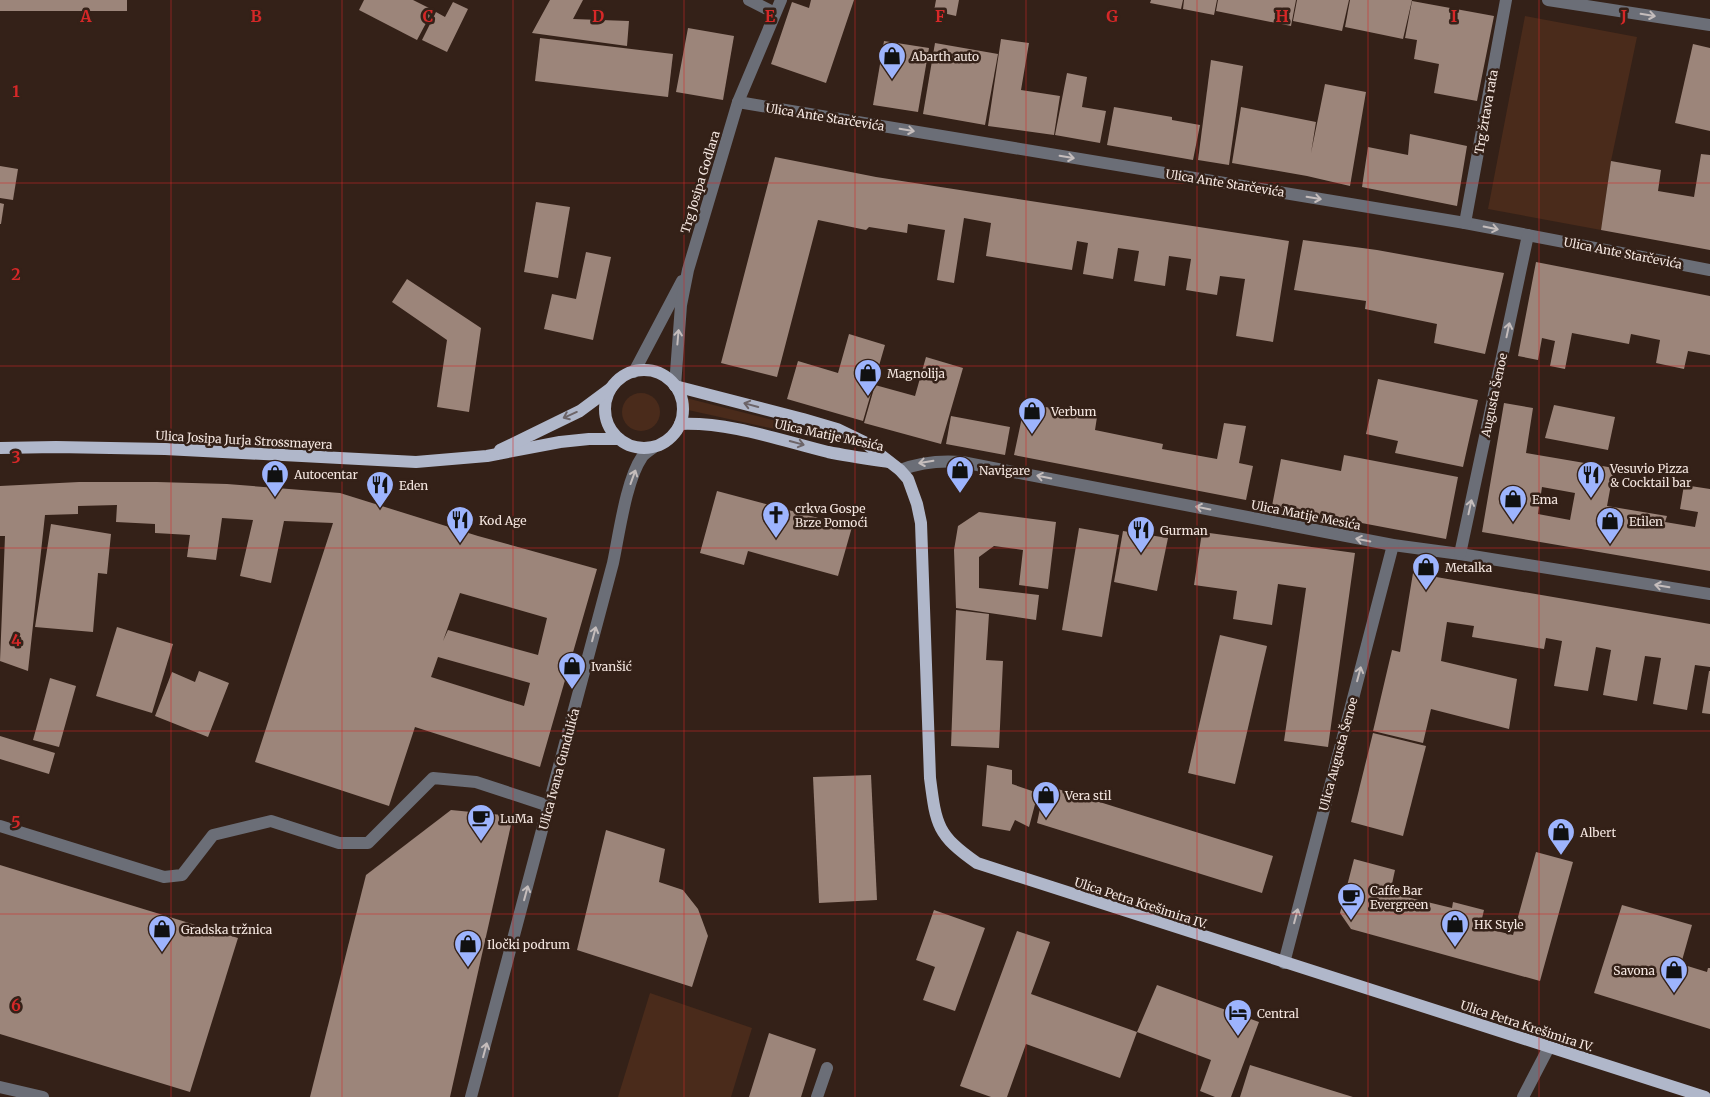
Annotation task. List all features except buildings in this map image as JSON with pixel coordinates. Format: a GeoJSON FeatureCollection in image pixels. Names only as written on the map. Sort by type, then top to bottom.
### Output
{"type":"FeatureCollection","features":[{"type":"Feature","properties":{"kind":"main road"},"geometry":{"type":"LineString","coordinates":[[634,372],[656,372],[675,386]]}},
{"type":"Feature","properties":{"kind":"main road","name":"Trg Josipa Godlara"},"geometry":{"type":"LineString","coordinates":[[486,456],[580,411],[611,388],[617,381],[634,372]]}},
{"type":"Feature","properties":{"kind":"main road","name":"Trg Josipa Godlara"},"geometry":{"type":"LineString","coordinates":[[675,386],[681,398],[683,411],[680,424]]}},
{"type":"Feature","properties":{"kind":"main road","name":"Ulica Matije Mesića"},"geometry":{"type":"LineString","coordinates":[[675,386],[794,416],[837,429],[864,442],[896,466]]}},
{"type":"Feature","properties":{"kind":"main road"},"geometry":{"type":"LineString","coordinates":[[611,388],[605,406],[605,415],[612,432],[629,446],[654,447],[665,442],[674,434],[680,424]]}},
{"type":"Feature","properties":{"kind":"main road","name":"Ulica Matije Mesića"},"geometry":{"type":"LineString","coordinates":[[680,424],[720,425],[896,466]]}},
{"type":"Feature","properties":{"kind":"main road"},"geometry":{"type":"LineString","coordinates":[[486,456],[560,442],[589,439],[619,439]]}},
{"type":"Feature","properties":{"kind":"main road","name":"Ulica Josipa Jurja Strossmayera"},"geometry":{"type":"LineString","coordinates":[[0,448],[56,446],[416,462],[486,456]]}},
{"type":"Feature","properties":{"kind":"main road","name":"Ulica Petra Krešimira IV."},"geometry":{"type":"LineString","coordinates":[[896,466],[908,479],[921,523],[930,778],[937,822],[946,838],[959,851],[977,864],[1705,1097]]}},
{"type":"Feature","properties":{"kind":"street"},"geometry":{"type":"LineString","coordinates":[[749,0],[775,13]]}},
{"type":"Feature","properties":{"kind":"street","name":"Trg Josipa Godlara"},"geometry":{"type":"LineString","coordinates":[[675,386],[681,305],[688,270],[738,102],[781,0]]}},
{"type":"Feature","properties":{"kind":"street","name":"Trg žrtava rata"},"geometry":{"type":"LineString","coordinates":[[1465,223],[1506,0]]}},
{"type":"Feature","properties":{"kind":"street"},"geometry":{"type":"LineString","coordinates":[[1548,0],[1710,25]]}},
{"type":"Feature","properties":{"kind":"street","name":"Ulica Ante Starčevića"},"geometry":{"type":"LineString","coordinates":[[738,102],[1465,223],[1710,270]]}},
{"type":"Feature","properties":{"kind":"street","name":"Augusta Šenoe"},"geometry":{"type":"LineString","coordinates":[[1460,554],[1528,235]]}},
{"type":"Feature","properties":{"kind":"street","name":"Trg Josipa Godlara"},"geometry":{"type":"LineString","coordinates":[[634,372],[688,270]]}},
{"type":"Feature","properties":{"kind":"street","name":"Ulica Ivana Gundulića"},"geometry":{"type":"LineString","coordinates":[[472,1097],[613,563],[629,486],[643,456],[654,447]]}},
{"type":"Feature","properties":{"kind":"street","name":"Ulica Matije Mesića"},"geometry":{"type":"LineString","coordinates":[[896,466],[939,460],[962,462],[1393,546],[1460,554],[1710,594]]}},
{"type":"Feature","properties":{"kind":"street","name":"Ulica Augusta Šenoe"},"geometry":{"type":"LineString","coordinates":[[1284,963],[1393,546]]}},
{"type":"Feature","properties":{"kind":"street"},"geometry":{"type":"LineString","coordinates":[[0,826],[164,877],[182,875],[213,834],[271,821],[339,843],[368,843],[433,778],[476,782],[549,806]]}},
{"type":"Feature","properties":{"kind":"street"},"geometry":{"type":"LineString","coordinates":[[1523,1097],[1549,1047]]}},
{"type":"Feature","properties":{"kind":"street"},"geometry":{"type":"LineString","coordinates":[[817,1097],[827,1068]]}},
{"type":"Feature","properties":{"kind":"street"},"geometry":{"type":"LineString","coordinates":[[0,1087],[43,1097]]}},
{"type":"Feature","properties":{"kind":"shaded area"},"geometry":{"type":"Polygon","coordinates":[[[1525,16],[1637,37],[1611,161],[1601,230],[1488,209],[1525,16]]]}},
{"type":"Feature","properties":{"kind":"shaded area"},"geometry":{"type":"Polygon","coordinates":[[[641,393],[655,398],[660,412],[655,426],[641,431],[627,426],[622,412],[627,398],[641,393]]]}},
{"type":"Feature","properties":{"kind":"shaded area"},"geometry":{"type":"Polygon","coordinates":[[[686,398],[801,427],[802,435],[688,410],[686,398]]]}},
{"type":"Feature","properties":{"kind":"shaded area"},"geometry":{"type":"Polygon","coordinates":[[[650,993],[752,1028],[731,1097],[618,1097],[650,993]]]}},
{"type":"Feature","properties":{"kind":"place","name":"Abarth auto"},"geometry":{"type":"Point","coordinates":[892,80]}},
{"type":"Feature","properties":{"kind":"place","name":"Magnolija"},"geometry":{"type":"Point","coordinates":[868,397]}},
{"type":"Feature","properties":{"kind":"place","name":"Verbum"},"geometry":{"type":"Point","coordinates":[1032,435]}},
{"type":"Feature","properties":{"kind":"place","name":"Navigare"},"geometry":{"type":"Point","coordinates":[960,494]}},
{"type":"Feature","properties":{"kind":"place","name":"Autocentar"},"geometry":{"type":"Point","coordinates":[275,498]}},
{"type":"Feature","properties":{"kind":"place","name":"Vesuvio Pizza & Cocktail bar"},"geometry":{"type":"Point","coordinates":[1591,499]}},
{"type":"Feature","properties":{"kind":"place","name":"Eden"},"geometry":{"type":"Point","coordinates":[380,509]}},
{"type":"Feature","properties":{"kind":"place","name":"Ema"},"geometry":{"type":"Point","coordinates":[1513,523]}},
{"type":"Feature","properties":{"kind":"place","name":"crkva Gospe Brze Pomoći"},"geometry":{"type":"Point","coordinates":[776,539]}},
{"type":"Feature","properties":{"kind":"place","name":"Kod Age"},"geometry":{"type":"Point","coordinates":[460,544]}},
{"type":"Feature","properties":{"kind":"place","name":"Etilen"},"geometry":{"type":"Point","coordinates":[1610,545]}},
{"type":"Feature","properties":{"kind":"place","name":"Gurman"},"geometry":{"type":"Point","coordinates":[1141,554]}},
{"type":"Feature","properties":{"kind":"place","name":"Metalka"},"geometry":{"type":"Point","coordinates":[1426,591]}},
{"type":"Feature","properties":{"kind":"place","name":"Ivanšić"},"geometry":{"type":"Point","coordinates":[572,690]}},
{"type":"Feature","properties":{"kind":"place","name":"Vera stil"},"geometry":{"type":"Point","coordinates":[1046,819]}},
{"type":"Feature","properties":{"kind":"place","name":"LuMa"},"geometry":{"type":"Point","coordinates":[481,842]}},
{"type":"Feature","properties":{"kind":"place","name":"Albert"},"geometry":{"type":"Point","coordinates":[1561,856]}},
{"type":"Feature","properties":{"kind":"place","name":"Caffe Bar Evergreen"},"geometry":{"type":"Point","coordinates":[1351,921]}},
{"type":"Feature","properties":{"kind":"place","name":"HK Style"},"geometry":{"type":"Point","coordinates":[1455,948]}},
{"type":"Feature","properties":{"kind":"place","name":"Gradska tržnica"},"geometry":{"type":"Point","coordinates":[162,953]}},
{"type":"Feature","properties":{"kind":"place","name":"Iločki podrum"},"geometry":{"type":"Point","coordinates":[468,968]}},
{"type":"Feature","properties":{"kind":"place","name":"Savona"},"geometry":{"type":"Point","coordinates":[1674,994]}},
{"type":"Feature","properties":{"kind":"place","name":"Central"},"geometry":{"type":"Point","coordinates":[1238,1037]}}]}
